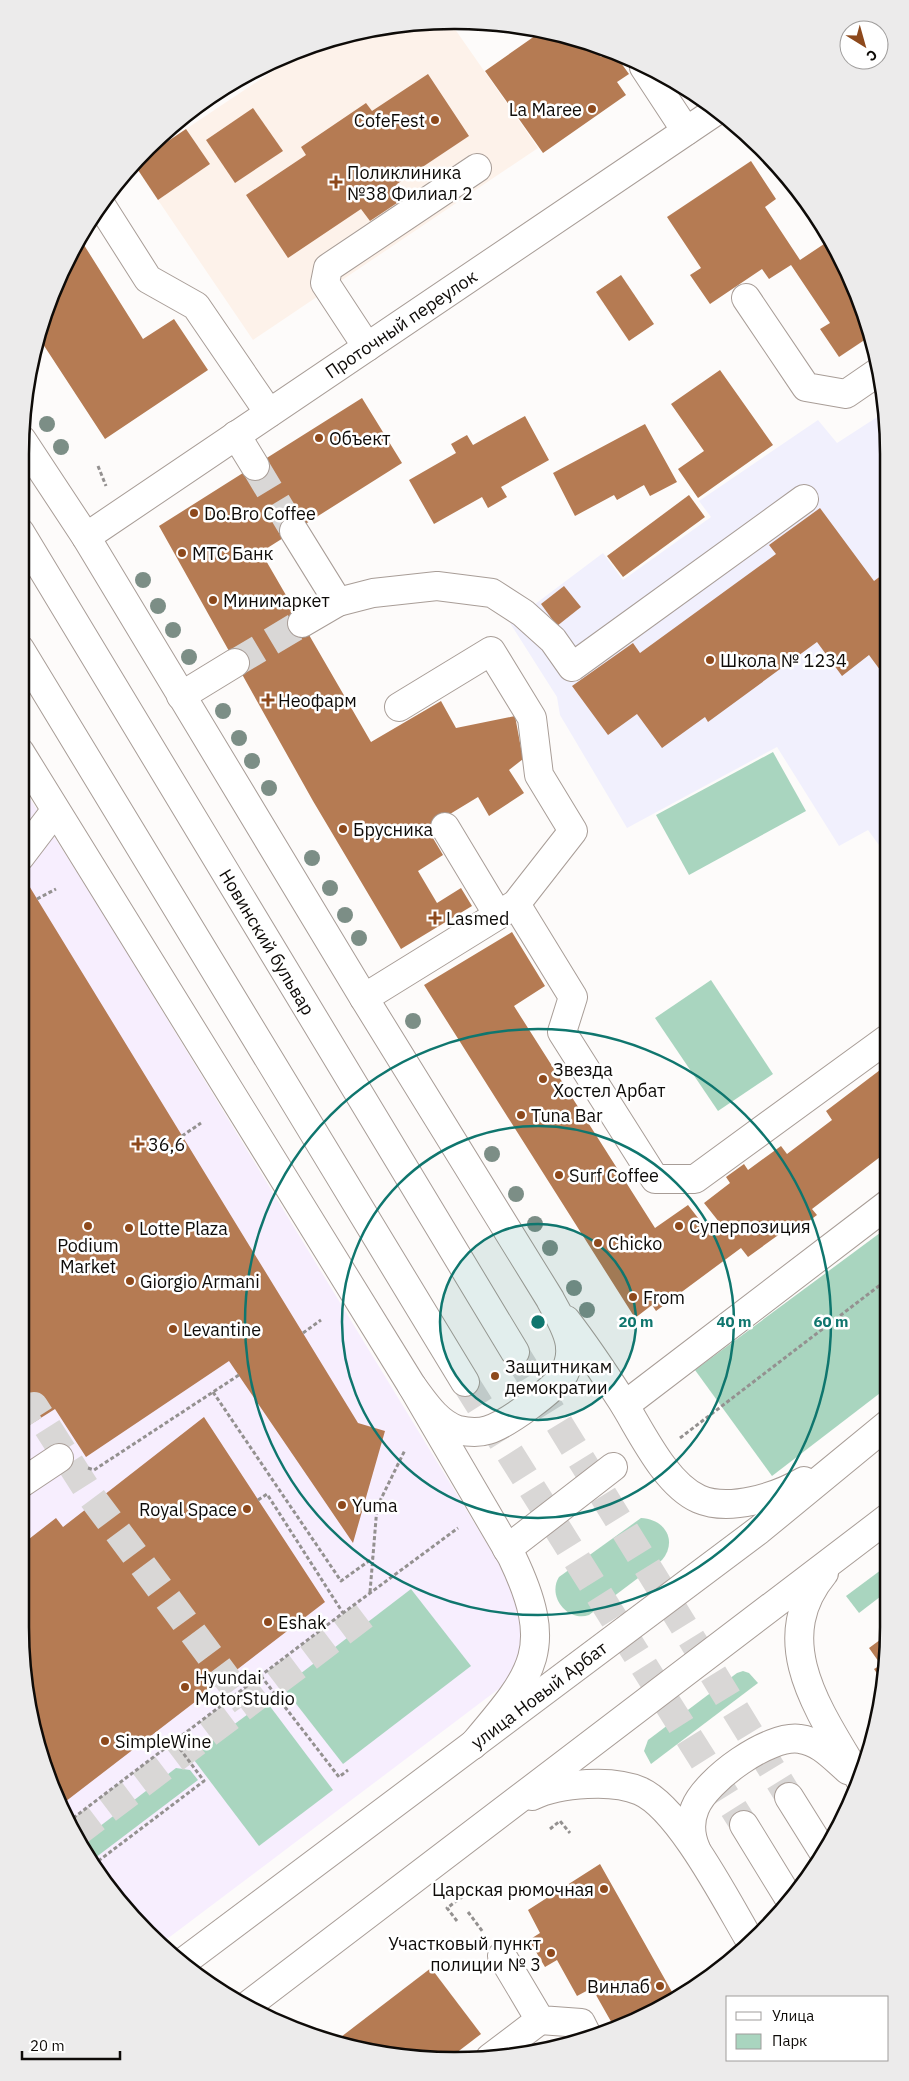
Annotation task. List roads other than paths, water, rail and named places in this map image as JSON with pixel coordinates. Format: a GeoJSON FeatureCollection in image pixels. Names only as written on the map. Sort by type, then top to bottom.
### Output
{"type":"FeatureCollection","features":[{"type":"Feature","properties":{"kind":"main road"},"geometry":{"type":"LineString","coordinates":[[650,77],[686,131]]}},
{"type":"Feature","properties":{"kind":"main road","name":"Проточный переулок"},"geometry":{"type":"LineString","coordinates":[[86,537],[711,115]]}},
{"type":"Feature","properties":{"kind":"main road"},"geometry":{"type":"LineString","coordinates":[[367,347],[325,283],[328,268],[477,168]]}},
{"type":"Feature","properties":{"kind":"main road"},"geometry":{"type":"LineString","coordinates":[[105,212],[148,279],[196,306],[269,413]]}},
{"type":"Feature","properties":{"kind":"main road"},"geometry":{"type":"LineString","coordinates":[[746,298],[806,387],[846,394],[873,376]]}},
{"type":"Feature","properties":{"kind":"main road"},"geometry":{"type":"LineString","coordinates":[[236,435],[255,466]]}},
{"type":"Feature","properties":{"kind":"main road"},"geometry":{"type":"LineString","coordinates":[[29,451],[86,537],[364,998],[550,1299],[571,1346],[570,1358],[564,1373],[556,1384],[505,1423],[486,1431],[457,1430],[447,1425],[438,1418],[412,1386]]}},
{"type":"Feature","properties":{"kind":"main road"},"geometry":{"type":"LineString","coordinates":[[302,623],[338,602],[373,593],[438,586],[492,594],[523,613],[553,640],[572,667],[804,499]]}},
{"type":"Feature","properties":{"kind":"main road"},"geometry":{"type":"LineString","coordinates":[[294,531],[338,602]]}},
{"type":"Feature","properties":{"kind":"main road","name":"Новинский бульвар"},"geometry":{"type":"LineString","coordinates":[[29,547],[515,1352]]}},
{"type":"Feature","properties":{"kind":"main road"},"geometry":{"type":"LineString","coordinates":[[364,998],[507,909],[573,831],[540,775],[532,718],[491,651],[399,707]]}},
{"type":"Feature","properties":{"kind":"main road"},"geometry":{"type":"LineString","coordinates":[[181,696],[235,663]]}},
{"type":"Feature","properties":{"kind":"main road"},"geometry":{"type":"LineString","coordinates":[[29,664],[465,1382]]}},
{"type":"Feature","properties":{"kind":"main road"},"geometry":{"type":"LineString","coordinates":[[29,767],[412,1386],[507,1549],[524,1582],[534,1612],[536,1637],[533,1659],[524,1680],[509,1703],[473,1744]]}},
{"type":"Feature","properties":{"kind":"main road"},"geometry":{"type":"LineString","coordinates":[[29,845],[55,810]]}},
{"type":"Feature","properties":{"kind":"main road"},"geometry":{"type":"LineString","coordinates":[[445,827],[573,997],[562,1032],[655,1179],[695,1178],[880,1044]]}},
{"type":"Feature","properties":{"kind":"main road"},"geometry":{"type":"LineString","coordinates":[[625,1405],[880,1210]]}},
{"type":"Feature","properties":{"kind":"main road"},"geometry":{"type":"LineString","coordinates":[[550,1299],[590,1351],[672,1478],[698,1498],[713,1503],[727,1504],[760,1499],[799,1484],[847,1456]]}},
{"type":"Feature","properties":{"kind":"main road","name":"улица Новый Арбат"},"geometry":{"type":"LineString","coordinates":[[188,1958],[759,1530],[880,1430]]}},
{"type":"Feature","properties":{"kind":"main road"},"geometry":{"type":"LineString","coordinates":[[29,1478],[59,1458]]}},
{"type":"Feature","properties":{"kind":"main road"},"geometry":{"type":"LineString","coordinates":[[507,1549],[613,1467]]}},
{"type":"Feature","properties":{"kind":"main road"},"geometry":{"type":"LineString","coordinates":[[253,2001],[880,1524]]}},
{"type":"Feature","properties":{"kind":"main road"},"geometry":{"type":"LineString","coordinates":[[848,1548],[831,1564],[815,1584],[802,1613],[799,1644],[803,1672],[813,1698],[855,1771]]}},
{"type":"Feature","properties":{"kind":"main road"},"geometry":{"type":"LineString","coordinates":[[697,1853],[691,1830],[692,1817],[699,1799],[708,1787],[722,1774],[752,1754],[778,1741],[794,1738],[812,1742],[853,1775]]}},
{"type":"Feature","properties":{"kind":"main road"},"geometry":{"type":"LineString","coordinates":[[512,1805],[537,1793],[583,1784],[618,1785],[638,1790],[662,1806],[697,1853],[748,1935]]}},
{"type":"Feature","properties":{"kind":"main road"},"geometry":{"type":"LineString","coordinates":[[789,1796],[819,1845]]}},
{"type":"Feature","properties":{"kind":"main road"},"geometry":{"type":"LineString","coordinates":[[744,1825],[786,1893]]}},
{"type":"Feature","properties":{"kind":"main road"},"geometry":{"type":"LineString","coordinates":[[502,1956],[540,2020]]}},
{"type":"Feature","properties":{"kind":"main road"},"geometry":{"type":"LineString","coordinates":[[501,2050],[540,2020],[581,2024],[586,2032]]}},
{"type":"Feature","properties":{"kind":"tunnel"},"geometry":{"type":"LineString","coordinates":[[255,466],[294,531]]}},
{"type":"Feature","properties":{"kind":"tunnel"},"geometry":{"type":"LineString","coordinates":[[235,663],[302,623]]}},
{"type":"Feature","properties":{"kind":"tunnel"},"geometry":{"type":"LineString","coordinates":[[515,1352],[789,1797]]}},
{"type":"Feature","properties":{"kind":"tunnel"},"geometry":{"type":"LineString","coordinates":[[465,1382],[744,1825]]}},
{"type":"Feature","properties":{"kind":"tunnel"},"geometry":{"type":"LineString","coordinates":[[29,1409],[34,1406],[91,1496],[246,1704]]}},
{"type":"Feature","properties":{"kind":"tunnel"},"geometry":{"type":"LineString","coordinates":[[81,1830],[366,1614]]}},
{"type":"Feature","properties":{"kind":"place","name":"La Maree"},"geometry":{"type":"Point","coordinates":[592,109]}},
{"type":"Feature","properties":{"kind":"place","name":"CofeFest"},"geometry":{"type":"Point","coordinates":[435,120]}},
{"type":"Feature","properties":{"kind":"place","name":"Поликлиника №38 Филиал 2"},"geometry":{"type":"Point","coordinates":[336,182]}},
{"type":"Feature","properties":{"kind":"place","name":"Объект"},"geometry":{"type":"Point","coordinates":[319,438]}},
{"type":"Feature","properties":{"kind":"place","name":"Do.Bro Coffee"},"geometry":{"type":"Point","coordinates":[194,513]}},
{"type":"Feature","properties":{"kind":"place","name":"МТС Банк"},"geometry":{"type":"Point","coordinates":[182,553]}},
{"type":"Feature","properties":{"kind":"place","name":"Минимаркет"},"geometry":{"type":"Point","coordinates":[213,600]}},
{"type":"Feature","properties":{"kind":"place","name":"Школа № 1234"},"geometry":{"type":"Point","coordinates":[710,660]}},
{"type":"Feature","properties":{"kind":"place","name":"Неофарм"},"geometry":{"type":"Point","coordinates":[268,700]}},
{"type":"Feature","properties":{"kind":"place","name":"Брусника"},"geometry":{"type":"Point","coordinates":[343,829]}},
{"type":"Feature","properties":{"kind":"place","name":"Lasmed"},"geometry":{"type":"Point","coordinates":[435,918]}},
{"type":"Feature","properties":{"kind":"place","name":"Звезда Хостел Арбат"},"geometry":{"type":"Point","coordinates":[543,1079]}},
{"type":"Feature","properties":{"kind":"place","name":"Tuna Bar"},"geometry":{"type":"Point","coordinates":[521,1115]}},
{"type":"Feature","properties":{"kind":"place","name":"36,6"},"geometry":{"type":"Point","coordinates":[138,1144]}},
{"type":"Feature","properties":{"kind":"place","name":"Surf Coffee"},"geometry":{"type":"Point","coordinates":[559,1175]}},
{"type":"Feature","properties":{"kind":"place","name":"Podium Market"},"geometry":{"type":"Point","coordinates":[88,1226]}},
{"type":"Feature","properties":{"kind":"place","name":"Суперпозиция"},"geometry":{"type":"Point","coordinates":[679,1226]}},
{"type":"Feature","properties":{"kind":"place","name":"Lotte Plaza"},"geometry":{"type":"Point","coordinates":[129,1228]}},
{"type":"Feature","properties":{"kind":"place","name":"Chicko"},"geometry":{"type":"Point","coordinates":[598,1243]}},
{"type":"Feature","properties":{"kind":"place","name":"Giorgio Armani"},"geometry":{"type":"Point","coordinates":[130,1281]}},
{"type":"Feature","properties":{"kind":"place","name":"From"},"geometry":{"type":"Point","coordinates":[633,1297]}},
{"type":"Feature","properties":{"kind":"place","name":"Levantine"},"geometry":{"type":"Point","coordinates":[173,1329]}},
{"type":"Feature","properties":{"kind":"place","name":"Защитникам демократии"},"geometry":{"type":"Point","coordinates":[495,1376]}},
{"type":"Feature","properties":{"kind":"place","name":"Yuma"},"geometry":{"type":"Point","coordinates":[342,1505]}},
{"type":"Feature","properties":{"kind":"place","name":"Royal Space"},"geometry":{"type":"Point","coordinates":[247,1509]}},
{"type":"Feature","properties":{"kind":"place","name":"Eshak"},"geometry":{"type":"Point","coordinates":[268,1622]}},
{"type":"Feature","properties":{"kind":"place","name":"Hyundai MotorStudio"},"geometry":{"type":"Point","coordinates":[185,1687]}},
{"type":"Feature","properties":{"kind":"place","name":"SimpleWine"},"geometry":{"type":"Point","coordinates":[105,1741]}},
{"type":"Feature","properties":{"kind":"place","name":"Царская рюмочная"},"geometry":{"type":"Point","coordinates":[604,1889]}},
{"type":"Feature","properties":{"kind":"place","name":"Участковый пункт полиции № 3"},"geometry":{"type":"Point","coordinates":[551,1953]}},
{"type":"Feature","properties":{"kind":"place","name":"Винлаб"},"geometry":{"type":"Point","coordinates":[660,1986]}}]}
